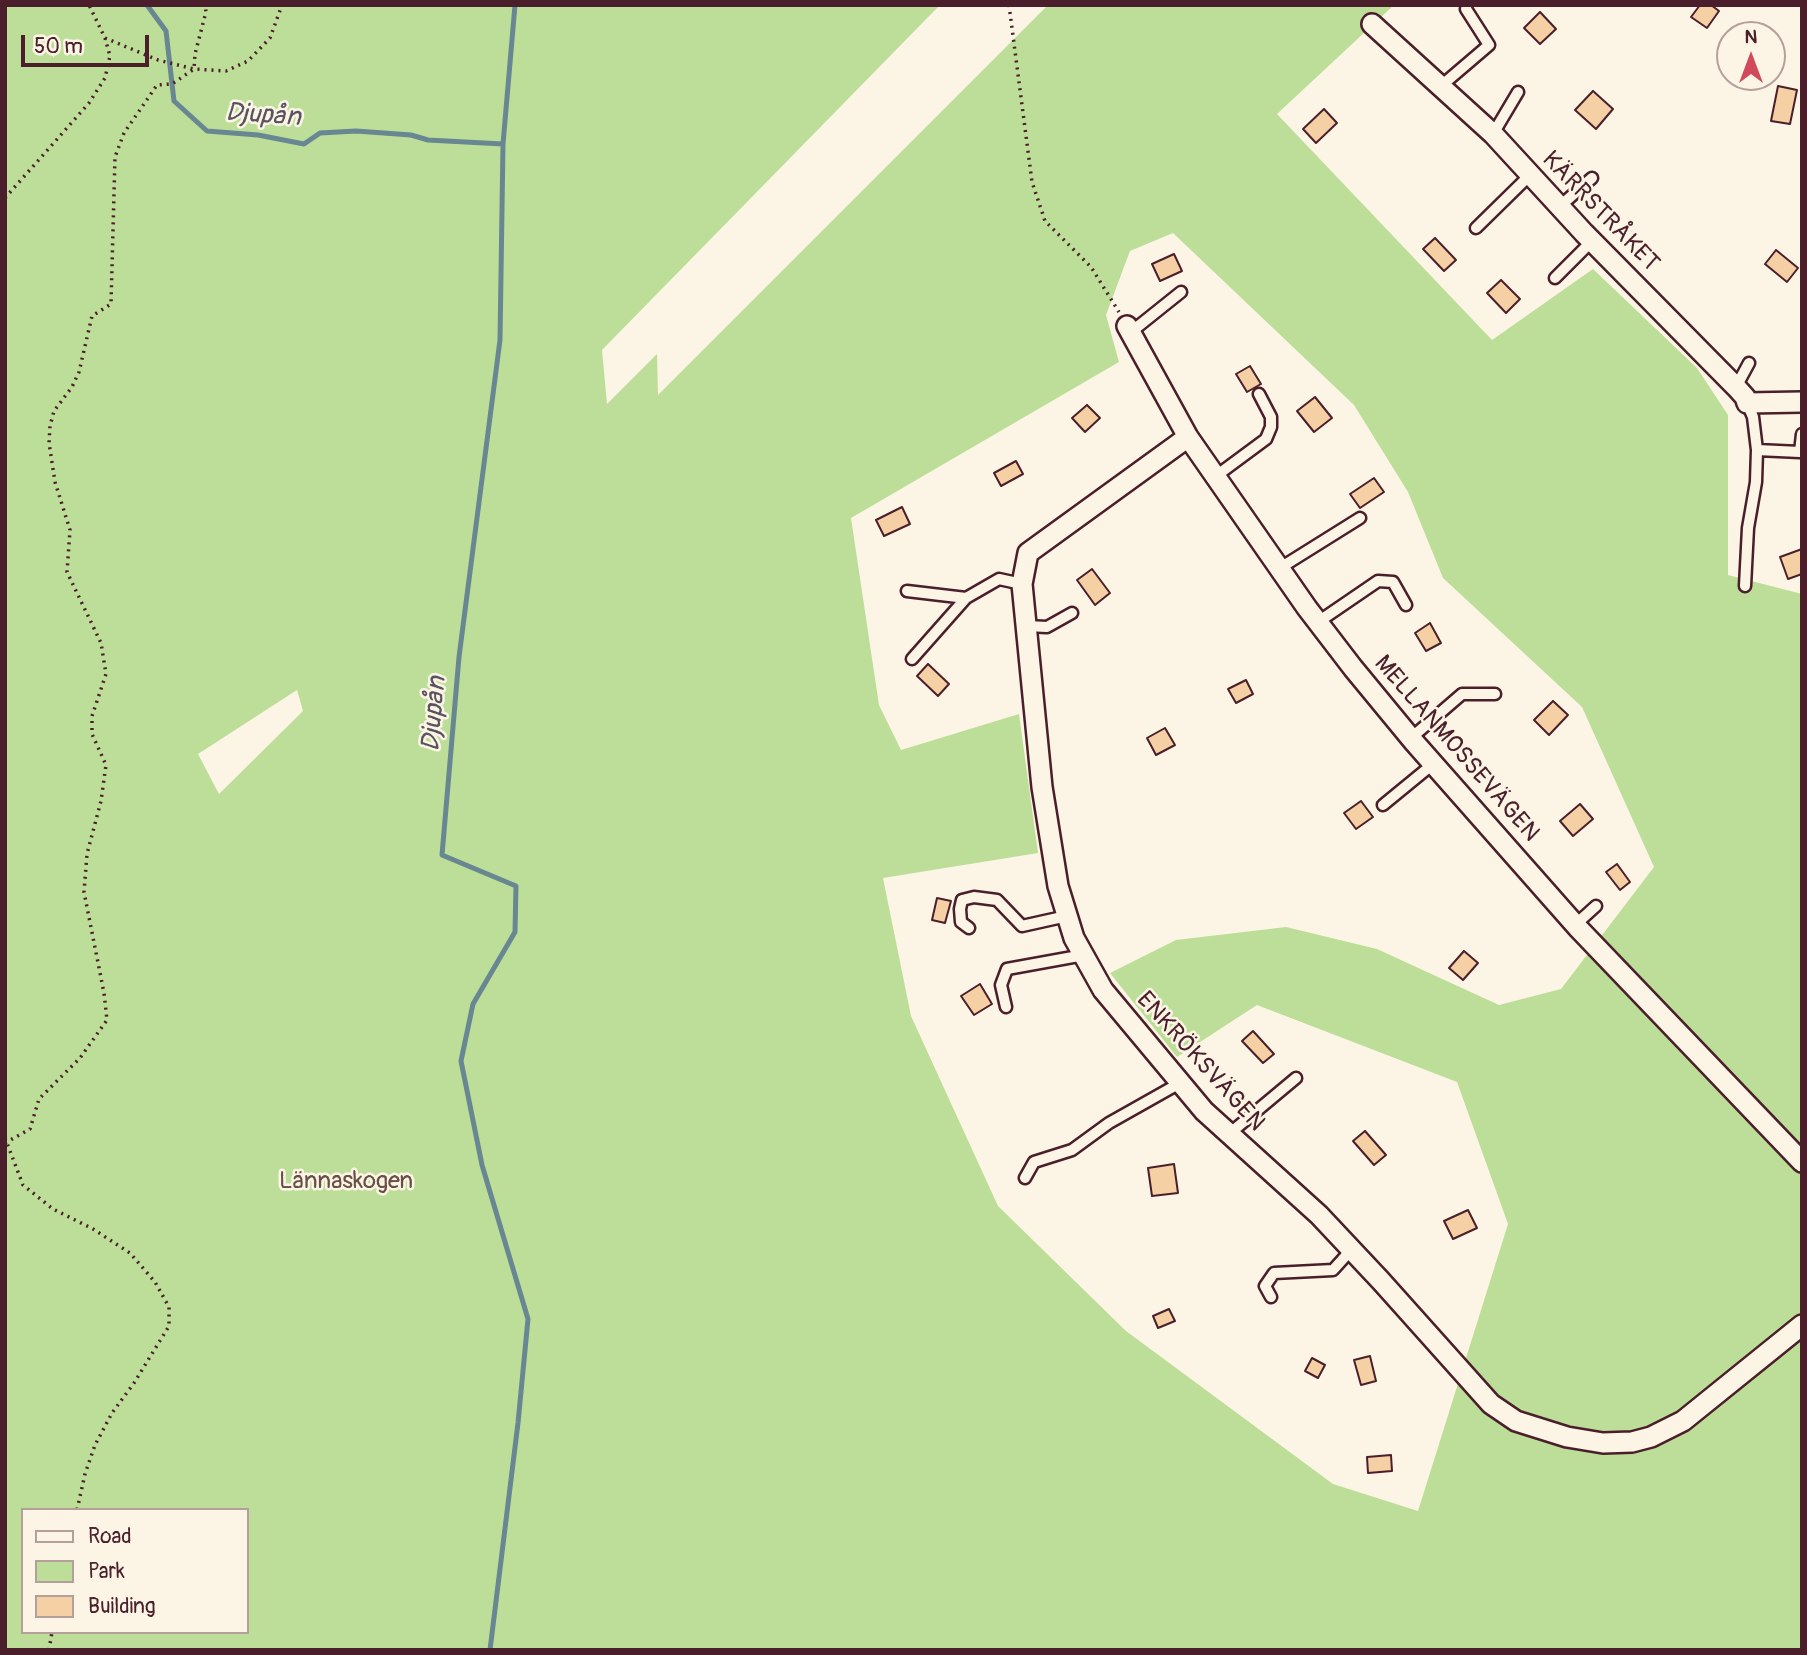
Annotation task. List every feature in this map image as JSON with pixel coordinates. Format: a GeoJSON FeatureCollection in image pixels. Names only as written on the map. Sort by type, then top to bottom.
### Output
{"type":"FeatureCollection","features":[{"type":"Feature","properties":{"kind":"street","name":"KÄRRSTRÅKET"},"geometry":{"type":"LineString","coordinates":[[1371,24],[1493,134],[1592,241],[1736,387],[1748,403]]}},
{"type":"Feature","properties":{"kind":"street","name":"MELLANMOSSEVÄGEN"},"geometry":{"type":"LineString","coordinates":[[1129,329],[1188,438],[1318,622],[1411,738],[1575,925],[1802,1161]]}},
{"type":"Feature","properties":{"kind":"street"},"geometry":{"type":"LineString","coordinates":[[1748,403],[1802,402]]}},
{"type":"Feature","properties":{"kind":"street","name":"ENKRÖKSVÄGEN"},"geometry":{"type":"LineString","coordinates":[[1188,438],[1028,553],[1022,584],[1042,787],[1058,886],[1074,938],[1103,989],[1204,1111],[1319,1215],[1490,1404],[1516,1421],[1579,1439],[1603,1443],[1632,1443],[1683,1421],[1802,1325]]}},
{"type":"Feature","properties":{"kind":"lane"},"geometry":{"type":"LineString","coordinates":[[1441,86],[1489,45],[1466,9]]}},
{"type":"Feature","properties":{"kind":"lane"},"geometry":{"type":"LineString","coordinates":[[1493,134],[1518,92]]}},
{"type":"Feature","properties":{"kind":"lane"},"geometry":{"type":"LineString","coordinates":[[1476,228],[1530,175]]}},
{"type":"Feature","properties":{"kind":"lane"},"geometry":{"type":"LineString","coordinates":[[1559,206],[1592,178]]}},
{"type":"Feature","properties":{"kind":"lane"},"geometry":{"type":"LineString","coordinates":[[1555,278],[1592,241]]}},
{"type":"Feature","properties":{"kind":"lane"},"geometry":{"type":"LineString","coordinates":[[1129,329],[1181,292]]}},
{"type":"Feature","properties":{"kind":"lane"},"geometry":{"type":"LineString","coordinates":[[1736,387],[1749,363]]}},
{"type":"Feature","properties":{"kind":"lane"},"geometry":{"type":"LineString","coordinates":[[1216,476],[1266,439],[1271,427],[1271,417],[1263,397],[1259,394]]}},
{"type":"Feature","properties":{"kind":"lane"},"geometry":{"type":"LineString","coordinates":[[1745,586],[1748,528],[1756,482],[1757,450],[1753,416],[1748,403]]}},
{"type":"Feature","properties":{"kind":"lane"},"geometry":{"type":"LineString","coordinates":[[1757,450],[1800,452],[1802,434]]}},
{"type":"Feature","properties":{"kind":"lane"},"geometry":{"type":"LineString","coordinates":[[1280,568],[1360,518]]}},
{"type":"Feature","properties":{"kind":"lane"},"geometry":{"type":"LineString","coordinates":[[912,659],[966,598],[999,579],[1022,584]]}},
{"type":"Feature","properties":{"kind":"lane"},"geometry":{"type":"LineString","coordinates":[[1318,622],[1378,581],[1393,582],[1406,605]]}},
{"type":"Feature","properties":{"kind":"lane"},"geometry":{"type":"LineString","coordinates":[[907,591],[966,598]]}},
{"type":"Feature","properties":{"kind":"lane"},"geometry":{"type":"LineString","coordinates":[[1026,626],[1048,627],[1072,613]]}},
{"type":"Feature","properties":{"kind":"lane"},"geometry":{"type":"LineString","coordinates":[[1411,738],[1462,694],[1495,694]]}},
{"type":"Feature","properties":{"kind":"lane"},"geometry":{"type":"LineString","coordinates":[[1383,805],[1433,764]]}},
{"type":"Feature","properties":{"kind":"lane"},"geometry":{"type":"LineString","coordinates":[[969,928],[961,922],[960,909],[962,900],[974,897],[997,900],[1022,926],[1067,916]]}},
{"type":"Feature","properties":{"kind":"lane"},"geometry":{"type":"LineString","coordinates":[[1575,925],[1596,906]]}},
{"type":"Feature","properties":{"kind":"lane"},"geometry":{"type":"LineString","coordinates":[[1006,1007],[1001,985],[1007,969],[1084,955]]}},
{"type":"Feature","properties":{"kind":"lane"},"geometry":{"type":"LineString","coordinates":[[1229,1134],[1296,1078]]}},
{"type":"Feature","properties":{"kind":"lane"},"geometry":{"type":"LineString","coordinates":[[1026,1178],[1034,1162],[1072,1150],[1109,1123],[1180,1083]]}},
{"type":"Feature","properties":{"kind":"lane"},"geometry":{"type":"LineString","coordinates":[[1271,1297],[1265,1286],[1274,1273],[1334,1270],[1352,1249]]}},
{"type":"Feature","properties":{"kind":"path"},"geometry":{"type":"LineString","coordinates":[[5,198],[89,103],[105,78],[110,56],[105,38],[89,5]]}},
{"type":"Feature","properties":{"kind":"path"},"geometry":{"type":"LineString","coordinates":[[194,69],[195,54],[206,12],[205,5]]}},
{"type":"Feature","properties":{"kind":"path"},"geometry":{"type":"LineString","coordinates":[[105,38],[158,60],[194,69],[226,71],[248,61],[270,38],[282,5]]}},
{"type":"Feature","properties":{"kind":"path"},"geometry":{"type":"LineString","coordinates":[[1009,5],[1032,183],[1045,221],[1091,267],[1129,329]]}},
{"type":"Feature","properties":{"kind":"path"},"geometry":{"type":"LineString","coordinates":[[77,1508],[95,1445],[112,1413],[169,1326],[169,1307],[155,1282],[130,1253],[93,1229],[53,1209],[23,1185],[6,1141],[30,1129],[39,1099],[80,1058],[107,1020],[84,892],[87,854],[101,801],[106,765],[92,734],[92,716],[106,674],[100,643],[68,572],[70,530],[55,482],[49,443],[50,426],[54,411],[72,387],[79,372],[92,316],[111,304],[115,157],[124,133],[157,85],[172,84],[194,69]]}},
{"type":"Feature","properties":{"kind":"green space","name":"Lännaskogen"},"geometry":{"type":"Polygon","coordinates":[[[5,5],[940,5],[602,350],[607,404],[657,354],[658,395],[1048,5],[1394,5],[1277,114],[1492,340],[1593,269],[1697,368],[1728,415],[1728,575],[1802,594],[1802,1650],[5,1650],[5,5]],[[1173,233],[1130,251],[1106,315],[1119,362],[851,518],[879,705],[901,750],[1019,714],[1038,853],[883,878],[911,1016],[998,1206],[1126,1331],[1333,1484],[1418,1511],[1508,1224],[1457,1082],[1257,1005],[1177,1057],[1110,973],[1176,940],[1286,927],[1377,949],[1499,1005],[1561,989],[1654,867],[1582,707],[1443,578],[1408,492],[1354,405],[1173,233]],[[297,690],[198,754],[219,794],[303,711],[297,690]]]}},
{"type":"Feature","properties":{"kind":"building"},"geometry":{"type":"Polygon","coordinates":[[[1700,5],[1711,5],[1719,11],[1707,28],[1691,17],[1700,5]]]}},
{"type":"Feature","properties":{"kind":"building"},"geometry":{"type":"Polygon","coordinates":[[[1540,12],[1556,29],[1540,44],[1524,28],[1540,12]]]}},
{"type":"Feature","properties":{"kind":"building"},"geometry":{"type":"Polygon","coordinates":[[[1786,88],[1797,90],[1790,124],[1771,121],[1777,91],[1786,91],[1786,88]]]}},
{"type":"Feature","properties":{"kind":"building"},"geometry":{"type":"Polygon","coordinates":[[[1593,91],[1613,109],[1596,129],[1575,110],[1593,91]]]}},
{"type":"Feature","properties":{"kind":"building"},"geometry":{"type":"Polygon","coordinates":[[[1324,109],[1337,123],[1316,143],[1303,129],[1324,109]]]}},
{"type":"Feature","properties":{"kind":"building"},"geometry":{"type":"Polygon","coordinates":[[[1435,238],[1456,260],[1444,271],[1423,249],[1435,238]]]}},
{"type":"Feature","properties":{"kind":"building"},"geometry":{"type":"Polygon","coordinates":[[[1776,250],[1798,268],[1787,282],[1765,264],[1776,250]]]}},
{"type":"Feature","properties":{"kind":"building"},"geometry":{"type":"Polygon","coordinates":[[[1174,254],[1182,271],[1160,281],[1152,264],[1174,254]]]}},
{"type":"Feature","properties":{"kind":"building"},"geometry":{"type":"Polygon","coordinates":[[[1501,280],[1520,299],[1506,313],[1487,293],[1501,280]]]}},
{"type":"Feature","properties":{"kind":"building"},"geometry":{"type":"Polygon","coordinates":[[[1250,366],[1261,384],[1247,392],[1236,374],[1250,366]]]}},
{"type":"Feature","properties":{"kind":"building"},"geometry":{"type":"Polygon","coordinates":[[[1315,397],[1332,418],[1314,432],[1297,411],[1315,397]]]}},
{"type":"Feature","properties":{"kind":"building"},"geometry":{"type":"Polygon","coordinates":[[[1087,405],[1100,418],[1085,432],[1072,418],[1087,405]]]}},
{"type":"Feature","properties":{"kind":"building"},"geometry":{"type":"Polygon","coordinates":[[[1016,461],[1023,474],[1001,486],[994,473],[1016,461]]]}},
{"type":"Feature","properties":{"kind":"building"},"geometry":{"type":"Polygon","coordinates":[[[1374,478],[1384,492],[1360,508],[1350,494],[1374,478]]]}},
{"type":"Feature","properties":{"kind":"building"},"geometry":{"type":"Polygon","coordinates":[[[902,507],[910,524],[884,536],[876,520],[902,507]]]}},
{"type":"Feature","properties":{"kind":"building"},"geometry":{"type":"Polygon","coordinates":[[[1802,549],[1802,574],[1788,579],[1780,557],[1802,549]]]}},
{"type":"Feature","properties":{"kind":"building"},"geometry":{"type":"Polygon","coordinates":[[[1092,569],[1110,593],[1095,605],[1077,580],[1092,569]]]}},
{"type":"Feature","properties":{"kind":"building"},"geometry":{"type":"Polygon","coordinates":[[[1430,623],[1441,643],[1426,651],[1415,633],[1430,623]]]}},
{"type":"Feature","properties":{"kind":"building"},"geometry":{"type":"Polygon","coordinates":[[[928,664],[949,684],[938,696],[917,676],[928,664]]]}},
{"type":"Feature","properties":{"kind":"building"},"geometry":{"type":"Polygon","coordinates":[[[1246,680],[1253,694],[1236,703],[1228,689],[1246,680]]]}},
{"type":"Feature","properties":{"kind":"building"},"geometry":{"type":"Polygon","coordinates":[[[1553,701],[1568,715],[1549,735],[1534,720],[1553,701]]]}},
{"type":"Feature","properties":{"kind":"building"},"geometry":{"type":"Polygon","coordinates":[[[1165,728],[1175,745],[1156,755],[1147,738],[1165,728]]]}},
{"type":"Feature","properties":{"kind":"building"},"geometry":{"type":"Polygon","coordinates":[[[1361,801],[1373,817],[1356,829],[1344,813],[1361,801]]]}},
{"type":"Feature","properties":{"kind":"building"},"geometry":{"type":"Polygon","coordinates":[[[1580,804],[1593,819],[1573,836],[1560,821],[1580,804]]]}},
{"type":"Feature","properties":{"kind":"building"},"geometry":{"type":"Polygon","coordinates":[[[1617,864],[1630,882],[1620,890],[1606,872],[1617,864]]]}},
{"type":"Feature","properties":{"kind":"building"},"geometry":{"type":"Polygon","coordinates":[[[937,898],[951,901],[945,923],[932,920],[937,898]]]}},
{"type":"Feature","properties":{"kind":"building"},"geometry":{"type":"Polygon","coordinates":[[[1464,951],[1478,963],[1463,980],[1449,968],[1464,951]]]}},
{"type":"Feature","properties":{"kind":"building"},"geometry":{"type":"Polygon","coordinates":[[[980,984],[992,1004],[974,1015],[961,996],[980,984]]]}},
{"type":"Feature","properties":{"kind":"building"},"geometry":{"type":"Polygon","coordinates":[[[1253,1031],[1274,1054],[1263,1063],[1242,1041],[1253,1031]]]}},
{"type":"Feature","properties":{"kind":"building"},"geometry":{"type":"Polygon","coordinates":[[[1365,1131],[1386,1155],[1374,1165],[1353,1141],[1365,1131]]]}},
{"type":"Feature","properties":{"kind":"building"},"geometry":{"type":"Polygon","coordinates":[[[1174,1164],[1178,1193],[1152,1196],[1148,1168],[1174,1164]]]}},
{"type":"Feature","properties":{"kind":"building"},"geometry":{"type":"Polygon","coordinates":[[[1468,1210],[1477,1228],[1453,1239],[1444,1221],[1468,1210]]]}},
{"type":"Feature","properties":{"kind":"building"},"geometry":{"type":"Polygon","coordinates":[[[1169,1309],[1175,1321],[1158,1328],[1153,1316],[1169,1309]]]}},
{"type":"Feature","properties":{"kind":"building"},"geometry":{"type":"Polygon","coordinates":[[[1370,1356],[1376,1381],[1361,1385],[1354,1360],[1370,1356]]]}},
{"type":"Feature","properties":{"kind":"building"},"geometry":{"type":"Polygon","coordinates":[[[1312,1358],[1325,1365],[1318,1378],[1305,1371],[1312,1358]]]}},
{"type":"Feature","properties":{"kind":"building"},"geometry":{"type":"Polygon","coordinates":[[[1391,1455],[1392,1471],[1368,1473],[1367,1457],[1391,1455]]]}},
{"type":"Feature","properties":{"kind":"waterway","name":"Djupån"},"geometry":{"type":"LineString","coordinates":[[147,5],[166,31],[174,101],[207,131],[258,135],[304,144],[320,133],[356,131],[411,135],[428,140],[503,144]]}},
{"type":"Feature","properties":{"kind":"waterway","name":"Djupån"},"geometry":{"type":"LineString","coordinates":[[490,1650],[528,1319],[482,1165],[461,1061],[473,1004],[515,932],[516,886],[442,855],[459,657],[500,340],[503,144],[515,5]]}}]}
